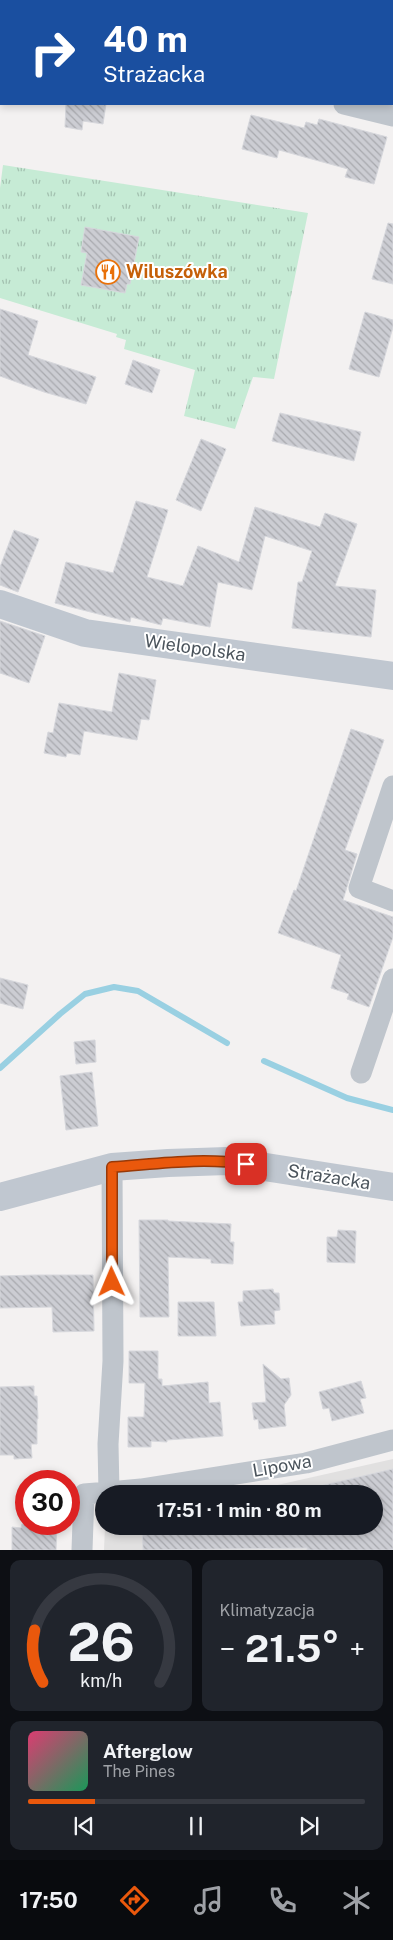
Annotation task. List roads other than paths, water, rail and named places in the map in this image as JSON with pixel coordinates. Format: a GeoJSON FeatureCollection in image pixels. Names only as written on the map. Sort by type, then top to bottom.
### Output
{"type":"FeatureCollection","features":[{"type":"Feature","properties":{"kind":"street"},"geometry":{"type":"LineString","coordinates":[[348,105],[393,116]]}},
{"type":"Feature","properties":{"kind":"street","name":"Wielopolska"},"geometry":{"type":"LineString","coordinates":[[0,604],[85,633],[393,676]]}},
{"type":"Feature","properties":{"kind":"street"},"geometry":{"type":"LineString","coordinates":[[393,786],[359,888],[393,901]]}},
{"type":"Feature","properties":{"kind":"street"},"geometry":{"type":"LineString","coordinates":[[360,1073],[393,979]]}},
{"type":"Feature","properties":{"kind":"street","name":"Strażacka"},"geometry":{"type":"LineString","coordinates":[[0,1196],[112,1167],[168,1162],[227,1161],[393,1187]]}},
{"type":"Feature","properties":{"kind":"street"},"geometry":{"type":"LineString","coordinates":[[109,1485],[108,1444],[113,1361],[112,1167]]}},
{"type":"Feature","properties":{"kind":"street","name":"Lipowa"},"geometry":{"type":"LineString","coordinates":[[157,1485],[306,1463],[393,1440]]}},
{"type":"Feature","properties":{"kind":"street","name":"Lipowa"},"geometry":{"type":"LineString","coordinates":[[82,1550],[84,1494],[95,1493]]}},
{"type":"Feature","properties":{"kind":"waterway"},"geometry":{"type":"LineString","coordinates":[[0,1068],[85,994],[114,987],[138,991],[227,1043]]}},
{"type":"Feature","properties":{"kind":"waterway"},"geometry":{"type":"LineString","coordinates":[[264,1061],[347,1098],[393,1110]]}},
{"type":"Feature","properties":{"kind":"place","name":"Wiluszówka"},"geometry":{"type":"Point","coordinates":[108,272]}}]}
